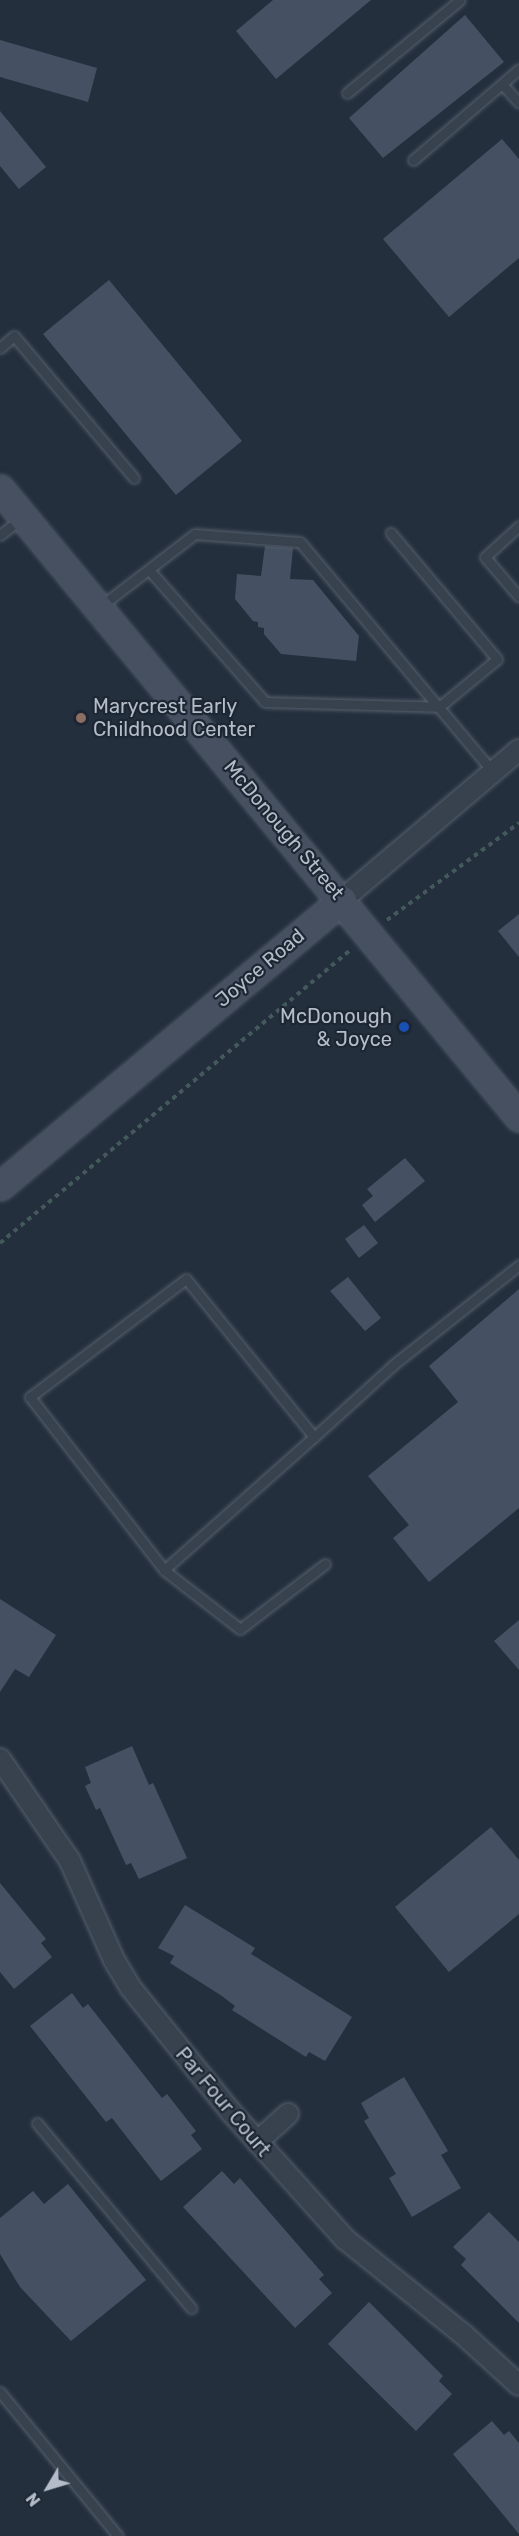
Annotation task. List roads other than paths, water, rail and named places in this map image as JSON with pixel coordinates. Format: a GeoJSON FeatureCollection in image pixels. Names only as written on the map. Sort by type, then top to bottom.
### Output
{"type":"FeatureCollection","features":[{"type":"Feature","properties":{"kind":"street","name":"McDonough Street"},"geometry":{"type":"LineString","coordinates":[[0,489],[342,900],[519,1117]]}},
{"type":"Feature","properties":{"kind":"street","name":"Joyce Road"},"geometry":{"type":"LineString","coordinates":[[0,1186],[519,750]]}},
{"type":"Feature","properties":{"kind":"street","name":"Par Four Court"},"geometry":{"type":"LineString","coordinates":[[0,1760],[70,1861],[114,1960],[130,1987],[257,2142],[345,2239],[464,2335],[519,2385]]}},
{"type":"Feature","properties":{"kind":"street"},"geometry":{"type":"LineString","coordinates":[[257,2142],[288,2114]]}},
{"type":"Feature","properties":{"kind":"lane"},"geometry":{"type":"LineString","coordinates":[[347,93],[460,0]]}},
{"type":"Feature","properties":{"kind":"lane"},"geometry":{"type":"LineString","coordinates":[[413,159],[519,69]]}},
{"type":"Feature","properties":{"kind":"lane"},"geometry":{"type":"LineString","coordinates":[[502,84],[519,103]]}},
{"type":"Feature","properties":{"kind":"lane"},"geometry":{"type":"LineString","coordinates":[[0,348],[14,336],[134,478]]}},
{"type":"Feature","properties":{"kind":"lane"},"geometry":{"type":"LineString","coordinates":[[0,535],[23,517]]}},
{"type":"Feature","properties":{"kind":"lane"},"geometry":{"type":"LineString","coordinates":[[519,526],[485,556],[519,597]]}},
{"type":"Feature","properties":{"kind":"lane"},"geometry":{"type":"LineString","coordinates":[[150,570],[265,702],[439,707],[497,659],[391,532]]}},
{"type":"Feature","properties":{"kind":"lane"},"geometry":{"type":"LineString","coordinates":[[99,608],[195,534],[300,542],[493,772]]}},
{"type":"Feature","properties":{"kind":"lane"},"geometry":{"type":"LineString","coordinates":[[164,1570],[393,1365],[519,1265]]}},
{"type":"Feature","properties":{"kind":"lane"},"geometry":{"type":"LineString","coordinates":[[314,1437],[186,1279],[30,1397],[164,1570],[240,1629],[325,1564]]}},
{"type":"Feature","properties":{"kind":"lane"},"geometry":{"type":"LineString","coordinates":[[37,2122],[191,2308]]}},
{"type":"Feature","properties":{"kind":"lane"},"geometry":{"type":"LineString","coordinates":[[0,2392],[118,2536]]}},
{"type":"Feature","properties":{"kind":"place","name":"Marycrest Early Childhood Center"},"geometry":{"type":"Point","coordinates":[81,718]}},
{"type":"Feature","properties":{"kind":"place","name":"McDonough & Joyce"},"geometry":{"type":"Point","coordinates":[404,1027]}}]}
